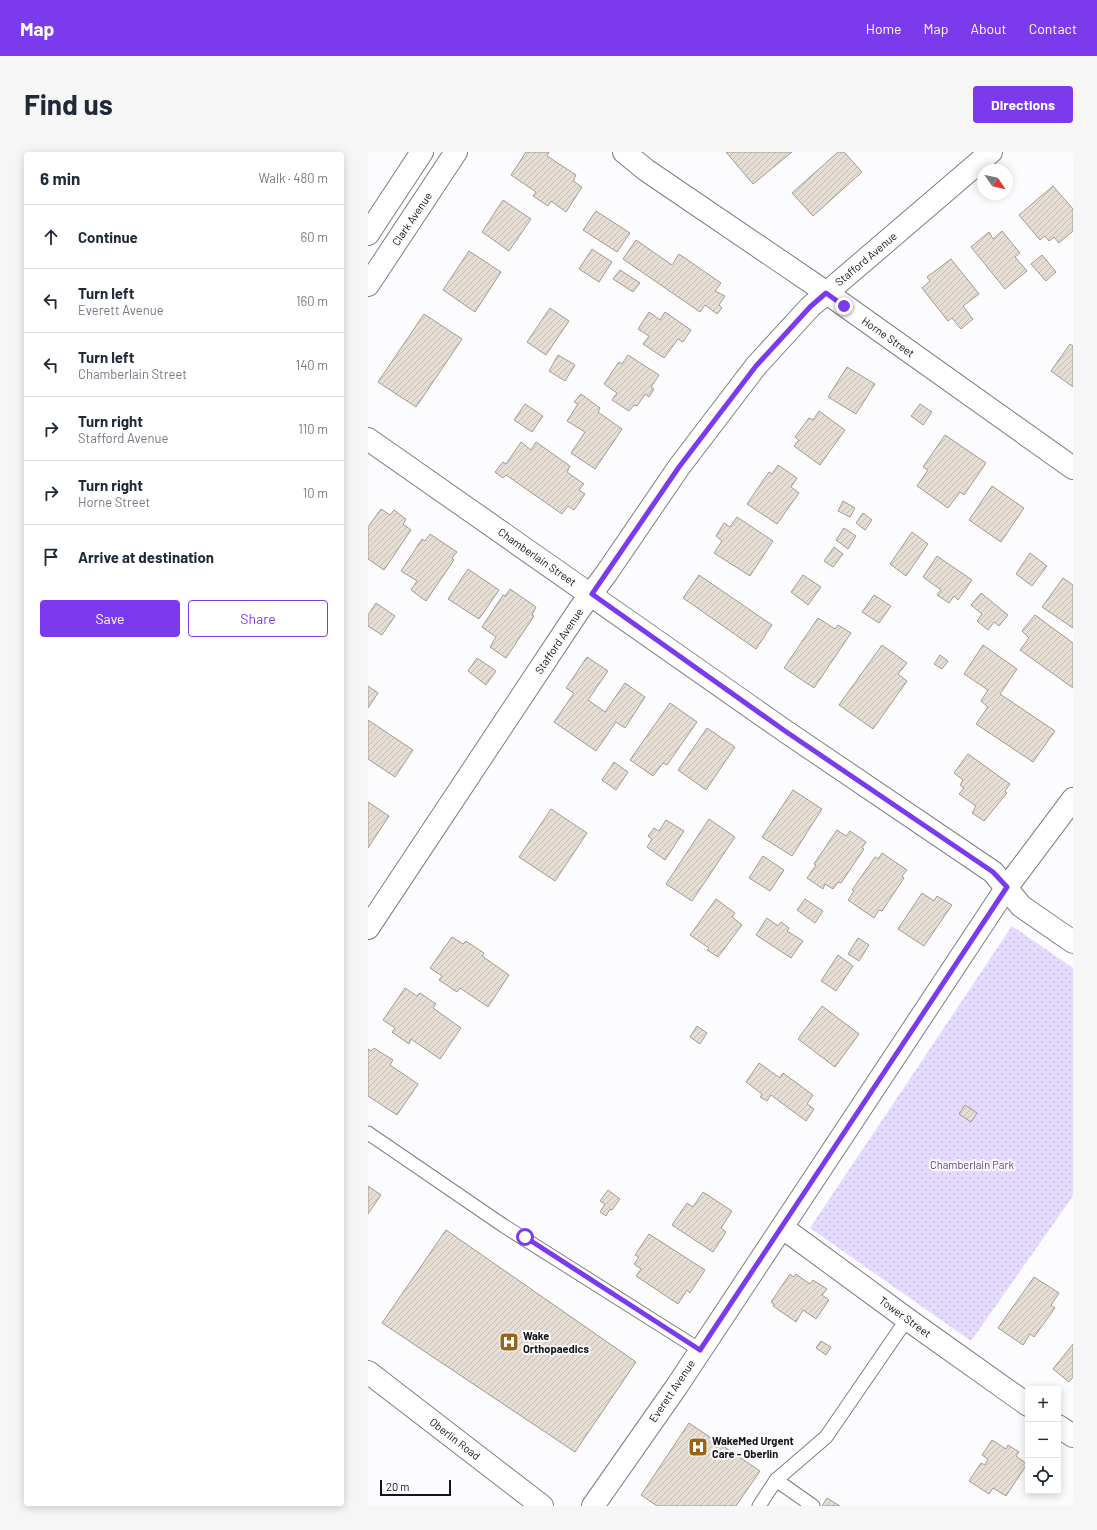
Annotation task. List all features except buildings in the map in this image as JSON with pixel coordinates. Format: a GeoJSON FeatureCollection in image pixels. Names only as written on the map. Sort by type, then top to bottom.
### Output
{"type":"FeatureCollection","features":[{"type":"Feature","properties":{"kind":"street"},"geometry":{"type":"LineString","coordinates":[[368,234],[422,152]]}},
{"type":"Feature","properties":{"kind":"street","name":"Clark Avenue"},"geometry":{"type":"LineString","coordinates":[[368,285],[456,152]]}},
{"type":"Feature","properties":{"kind":"street","name":"Horne Street"},"geometry":{"type":"LineString","coordinates":[[624,152],[646,170],[826,293],[1073,468]]}},
{"type":"Feature","properties":{"kind":"street","name":"Stafford Avenue"},"geometry":{"type":"LineString","coordinates":[[368,928],[575,616],[592,594],[679,467],[756,366],[810,307],[992,152]]}},
{"type":"Feature","properties":{"kind":"street","name":"Chamberlain Street"},"geometry":{"type":"LineString","coordinates":[[368,439],[592,594],[785,731],[993,872],[1007,887],[1021,906],[1073,942]]}},
{"type":"Feature","properties":{"kind":"street","name":"Everett Avenue"},"geometry":{"type":"LineString","coordinates":[[593,1506],[783,1228],[1007,887],[1073,799]]}},
{"type":"Feature","properties":{"kind":"street","name":"Tower Street"},"geometry":{"type":"LineString","coordinates":[[783,1228],[1025,1403]]}},
{"type":"Feature","properties":{"kind":"street","name":"Oberlin Road"},"geometry":{"type":"LineString","coordinates":[[368,1372],[542,1506]]}},
{"type":"Feature","properties":{"kind":"street"},"geometry":{"type":"LineString","coordinates":[[1061,1428],[1073,1436]]}},
{"type":"Feature","properties":{"kind":"lane"},"geometry":{"type":"LineString","coordinates":[[368,1133],[504,1226],[700,1350]]}},
{"type":"Feature","properties":{"kind":"lane"},"geometry":{"type":"LineString","coordinates":[[759,1506],[776,1480],[826,1438],[907,1319]]}},
{"type":"Feature","properties":{"kind":"lane"},"geometry":{"type":"LineString","coordinates":[[776,1480],[814,1506]]}},
{"type":"Feature","properties":{"kind":"green space","name":"Chamberlain Park"},"geometry":{"type":"Polygon","coordinates":[[[1012,926],[1073,968],[1073,1196],[971,1341],[810,1228],[1012,926]]]}},
{"type":"Feature","properties":{"kind":"place","name":"Wake Orthopaedics"},"geometry":{"type":"Point","coordinates":[509,1342]}},
{"type":"Feature","properties":{"kind":"place","name":"WakeMed Urgent Care - Oberlin"},"geometry":{"type":"Point","coordinates":[698,1447]}},
{"type":"Feature","properties":{"kind":"route"},"geometry":{"type":"LineString","coordinates":[[525,1237],[700,1350],[783,1228],[1007,887],[993,872],[785,731],[592,594],[679,467],[756,366],[810,307],[826,293],[844,306]]}}]}
